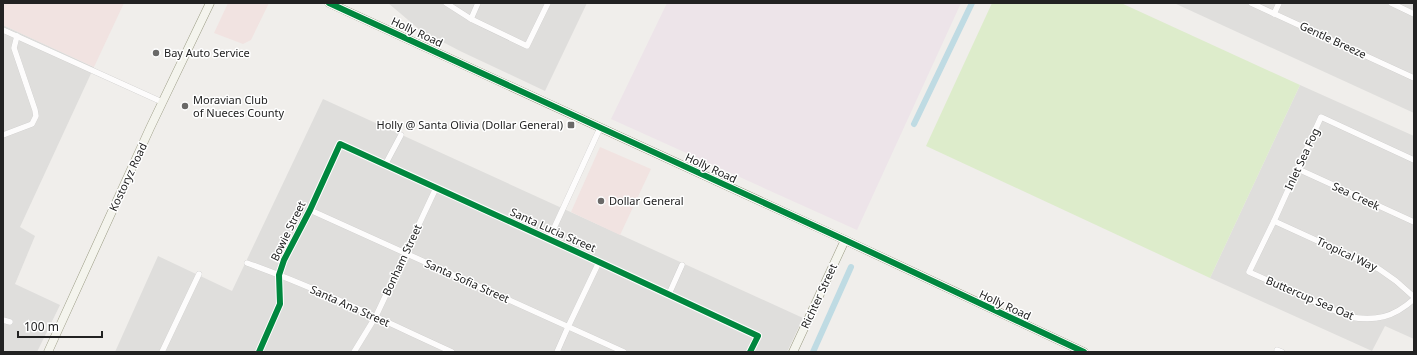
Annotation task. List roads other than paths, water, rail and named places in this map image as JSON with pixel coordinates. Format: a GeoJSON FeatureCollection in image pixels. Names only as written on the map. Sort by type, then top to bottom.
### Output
{"type":"FeatureCollection","features":[{"type":"Feature","properties":{"kind":"main road","name":"Kostoryz Road"},"geometry":{"type":"LineString","coordinates":[[48,352],[162,102],[210,3]]}},
{"type":"Feature","properties":{"kind":"main road","name":"Holly Road"},"geometry":{"type":"LineString","coordinates":[[329,3],[845,240],[1084,352]]}},
{"type":"Feature","properties":{"kind":"main road","name":"Richter Street"},"geometry":{"type":"LineString","coordinates":[[793,352],[845,240]]}},
{"type":"Feature","properties":{"kind":"street"},"geometry":{"type":"LineString","coordinates":[[446,3],[471,19],[528,46],[548,3]]}},
{"type":"Feature","properties":{"kind":"street"},"geometry":{"type":"LineString","coordinates":[[471,19],[478,3]]}},
{"type":"Feature","properties":{"kind":"street","name":"Gentle Breeze"},"geometry":{"type":"LineString","coordinates":[[1251,3],[1414,78]]}},
{"type":"Feature","properties":{"kind":"street"},"geometry":{"type":"LineString","coordinates":[[1274,14],[1279,3]]}},
{"type":"Feature","properties":{"kind":"street"},"geometry":{"type":"LineString","coordinates":[[1390,3],[1414,14]]}},
{"type":"Feature","properties":{"kind":"street"},"geometry":{"type":"LineString","coordinates":[[3,30],[162,102]]}},
{"type":"Feature","properties":{"kind":"street"},"geometry":{"type":"LineString","coordinates":[[3,135],[32,124],[36,116],[14,48],[17,36]]}},
{"type":"Feature","properties":{"kind":"street","name":"Inlet Sea Fog"},"geometry":{"type":"LineString","coordinates":[[1249,272],[1321,117],[1414,160]]}},
{"type":"Feature","properties":{"kind":"street"},"geometry":{"type":"LineString","coordinates":[[549,239],[600,128]]}},
{"type":"Feature","properties":{"kind":"street"},"geometry":{"type":"LineString","coordinates":[[386,165],[400,135]]}},
{"type":"Feature","properties":{"kind":"street","name":"Santa Lucia Street"},"geometry":{"type":"LineString","coordinates":[[340,144],[758,336],[750,352]]}},
{"type":"Feature","properties":{"kind":"street","name":"Bowie Street"},"geometry":{"type":"LineString","coordinates":[[259,352],[280,304],[279,275],[284,260],[310,210],[340,144]]}},
{"type":"Feature","properties":{"kind":"street","name":"Sea Creek"},"geometry":{"type":"LineString","coordinates":[[1298,169],[1414,222]]}},
{"type":"Feature","properties":{"kind":"street","name":"Bonham Street"},"geometry":{"type":"LineString","coordinates":[[354,352],[376,316],[436,188]]}},
{"type":"Feature","properties":{"kind":"street","name":"Santa Sofia Street"},"geometry":{"type":"LineString","coordinates":[[310,210],[624,352]]}},
{"type":"Feature","properties":{"kind":"street","name":"Tropical Way"},"geometry":{"type":"LineString","coordinates":[[1274,221],[1379,269],[1396,281],[1414,298]]}},
{"type":"Feature","properties":{"kind":"street"},"geometry":{"type":"LineString","coordinates":[[557,352],[599,262]]}},
{"type":"Feature","properties":{"kind":"street","name":"Santa Ana Street"},"geometry":{"type":"LineString","coordinates":[[247,263],[376,316],[451,352]]}},
{"type":"Feature","properties":{"kind":"street"},"geometry":{"type":"LineString","coordinates":[[669,294],[682,265]]}},
{"type":"Feature","properties":{"kind":"street","name":"Buttercup Sea Oat"},"geometry":{"type":"LineString","coordinates":[[1249,272],[1349,317],[1364,319],[1379,318],[1394,314],[1405,308],[1414,298]]}},
{"type":"Feature","properties":{"kind":"street"},"geometry":{"type":"LineString","coordinates":[[162,352],[199,274]]}},
{"type":"Feature","properties":{"kind":"street"},"geometry":{"type":"LineString","coordinates":[[3,320],[10,322]]}},
{"type":"Feature","properties":{"kind":"waterway"},"geometry":{"type":"LineString","coordinates":[[914,124],[972,3]]}},
{"type":"Feature","properties":{"kind":"waterway"},"geometry":{"type":"LineString","coordinates":[[813,352],[851,267]]}},
{"type":"Feature","properties":{"kind":"place","name":"Bay Auto Service"},"geometry":{"type":"Point","coordinates":[156,53]}},
{"type":"Feature","properties":{"kind":"place","name":"Moravian Club of Nueces County"},"geometry":{"type":"Point","coordinates":[185,106]}},
{"type":"Feature","properties":{"kind":"place","name":"Holly @ Santa Olivia (Dollar General)"},"geometry":{"type":"Point","coordinates":[571,125]}},
{"type":"Feature","properties":{"kind":"place","name":"Dollar General"},"geometry":{"type":"Point","coordinates":[601,201]}}]}
